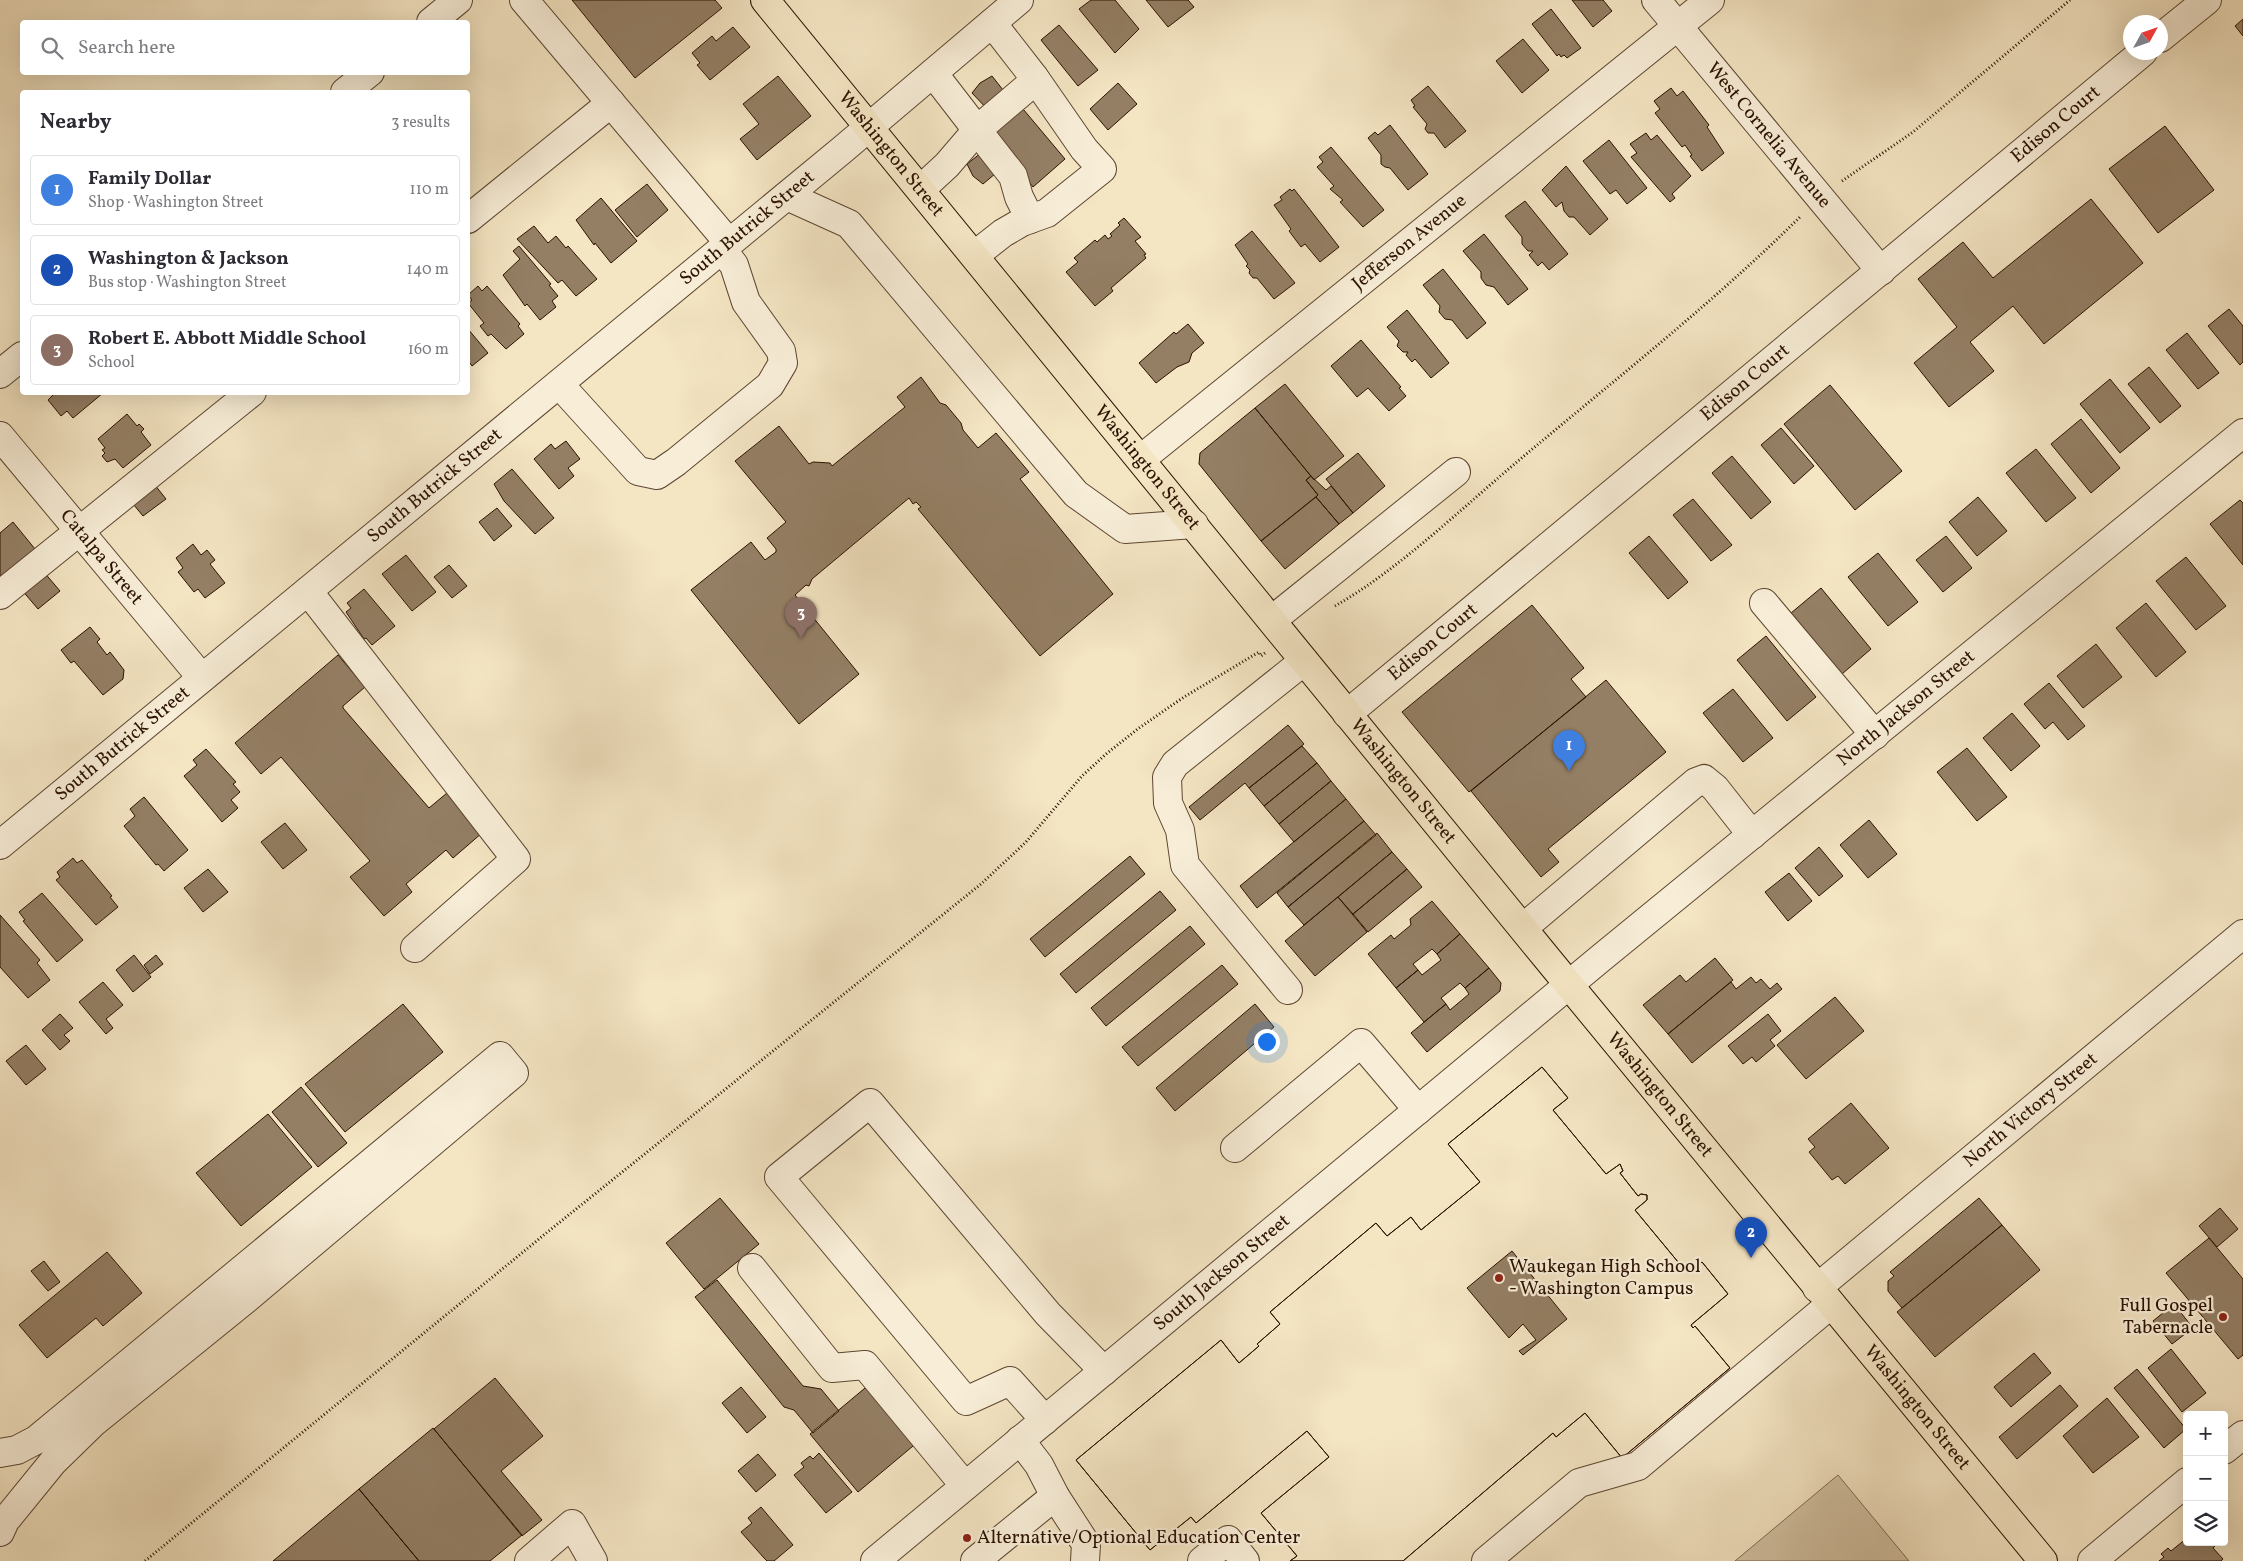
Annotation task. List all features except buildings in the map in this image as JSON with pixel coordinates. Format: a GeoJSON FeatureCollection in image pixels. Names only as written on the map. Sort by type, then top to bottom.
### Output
{"type":"FeatureCollection","features":[{"type":"Feature","properties":{"kind":"main road","name":"Washington Street"},"geometry":{"type":"LineString","coordinates":[[765,0],[975,255],[1347,714],[2043,1561]]}},
{"type":"Feature","properties":{"kind":"street"},"geometry":{"type":"LineString","coordinates":[[433,20],[458,0]]}},
{"type":"Feature","properties":{"kind":"street"},"geometry":{"type":"LineString","coordinates":[[524,0],[611,103],[726,246],[746,302],[781,350],[783,363],[770,385],[676,462],[657,475],[638,471],[558,384]]}},
{"type":"Feature","properties":{"kind":"street","name":"West Cornelia Avenue"},"geometry":{"type":"LineString","coordinates":[[1656,0],[1881,270]]}},
{"type":"Feature","properties":{"kind":"street","name":"Jefferson Avenue"},"geometry":{"type":"LineString","coordinates":[[1141,459],[1710,0]]}},
{"type":"Feature","properties":{"kind":"street"},"geometry":{"type":"LineString","coordinates":[[2168,32],[2207,0]]}},
{"type":"Feature","properties":{"kind":"street"},"geometry":{"type":"LineString","coordinates":[[975,255],[1003,233],[1046,213],[1102,169],[1084,148],[1034,77],[1006,8]]}},
{"type":"Feature","properties":{"kind":"street","name":"South Butrick Street"},"geometry":{"type":"LineString","coordinates":[[0,845],[870,127],[1006,8]]}},
{"type":"Feature","properties":{"kind":"street","name":"Edison Court"},"geometry":{"type":"LineString","coordinates":[[1347,714],[2134,60]]}},
{"type":"Feature","properties":{"kind":"street"},"geometry":{"type":"LineString","coordinates":[[933,73],[1013,176],[1019,197],[1030,219]]}},
{"type":"Feature","properties":{"kind":"street"},"geometry":{"type":"LineString","coordinates":[[348,90],[366,75]]}},
{"type":"Feature","properties":{"kind":"street"},"geometry":{"type":"LineString","coordinates":[[921,189],[947,165],[977,130],[1030,85],[1034,77]]}},
{"type":"Feature","properties":{"kind":"street"},"geometry":{"type":"LineString","coordinates":[[470,217],[611,103]]}},
{"type":"Feature","properties":{"kind":"street"},"geometry":{"type":"LineString","coordinates":[[787,196],[849,224],[1076,494],[1125,529],[1194,524]]}},
{"type":"Feature","properties":{"kind":"street"},"geometry":{"type":"LineString","coordinates":[[0,374],[20,358]]}},
{"type":"Feature","properties":{"kind":"street"},"geometry":{"type":"LineString","coordinates":[[0,595],[248,395]]}},
{"type":"Feature","properties":{"kind":"street","name":"North Jackson Street"},"geometry":{"type":"LineString","coordinates":[[1569,985],[2243,433]]}},
{"type":"Feature","properties":{"kind":"street","name":"Catalpa Street"},"geometry":{"type":"LineString","coordinates":[[0,436],[202,678]]}},
{"type":"Feature","properties":{"kind":"street"},"geometry":{"type":"LineString","coordinates":[[1272,620],[1456,472]]}},
{"type":"Feature","properties":{"kind":"street"},"geometry":{"type":"LineString","coordinates":[[308,591],[516,859],[415,948]]}},
{"type":"Feature","properties":{"kind":"street"},"geometry":{"type":"LineString","coordinates":[[1764,603],[1875,735]]}},
{"type":"Feature","properties":{"kind":"street"},"geometry":{"type":"LineString","coordinates":[[1288,990],[1185,865],[1180,830],[1168,803],[1167,778],[1175,764],[1304,661]]}},
{"type":"Feature","properties":{"kind":"street"},"geometry":{"type":"LineString","coordinates":[[1523,928],[1696,782],[1704,779],[1715,788],[1752,835]]}},
{"type":"Feature","properties":{"kind":"street","name":"North Victory Street"},"geometry":{"type":"LineString","coordinates":[[1486,1561],[1580,1483],[1638,1466],[1824,1296],[2243,934]]}},
{"type":"Feature","properties":{"kind":"street","name":"South Jackson Street"},"geometry":{"type":"LineString","coordinates":[[874,1561],[1569,985]]}},
{"type":"Feature","properties":{"kind":"street"},"geometry":{"type":"LineString","coordinates":[[1235,1148],[1362,1043],[1418,1110]]}},
{"type":"Feature","properties":{"kind":"street"},"geometry":{"type":"LineString","coordinates":[[0,1453],[17,1450],[36,1440],[500,1056],[514,1073],[246,1299],[94,1422],[53,1462],[24,1497],[0,1532]]}},
{"type":"Feature","properties":{"kind":"street"},"geometry":{"type":"LineString","coordinates":[[1045,1420],[1010,1381],[966,1401],[779,1177],[870,1103],[1048,1314],[1104,1371]]}},
{"type":"Feature","properties":{"kind":"street"},"geometry":{"type":"LineString","coordinates":[[752,1268],[832,1368],[865,1366],[965,1486]]}},
{"type":"Feature","properties":{"kind":"street"},"geometry":{"type":"LineString","coordinates":[[2228,1447],[2243,1434]]}},
{"type":"Feature","properties":{"kind":"street"},"geometry":{"type":"LineString","coordinates":[[1020,1440],[1039,1465],[1055,1496],[1079,1555]]}},
{"type":"Feature","properties":{"kind":"street"},"geometry":{"type":"LineString","coordinates":[[2092,1561],[2183,1485]]}},
{"type":"Feature","properties":{"kind":"street"},"geometry":{"type":"LineString","coordinates":[[975,1561],[1055,1496]]}},
{"type":"Feature","properties":{"kind":"street"},"geometry":{"type":"LineString","coordinates":[[529,1561],[572,1524],[593,1561]]}},
{"type":"Feature","properties":{"kind":"street"},"geometry":{"type":"LineString","coordinates":[[1202,1561],[1228,1540],[1245,1561]]}},
{"type":"Feature","properties":{"kind":"path"},"geometry":{"type":"LineString","coordinates":[[1841,182],[1913,132],[2070,0]]}},
{"type":"Feature","properties":{"kind":"path"},"geometry":{"type":"LineString","coordinates":[[1327,611],[1352,596],[1421,542],[1753,264],[1808,210]]}},
{"type":"Feature","properties":{"kind":"path"},"geometry":{"type":"LineString","coordinates":[[145,1561],[550,1230],[982,884],[1026,842],[1082,776],[1139,728],[1184,697],[1255,654],[1259,652],[1262,656]]}},
{"type":"Feature","properties":{"kind":"shaded area"},"geometry":{"type":"Polygon","coordinates":[[[1838,1475],[1909,1561],[1735,1561],[1838,1475]]]}},
{"type":"Feature","properties":{"kind":"place","name":"Robert E. Abbott Middle School"},"geometry":{"type":"Point","coordinates":[801,638]}},
{"type":"Feature","properties":{"kind":"place","name":"Family Dollar"},"geometry":{"type":"Point","coordinates":[1569,771]}},
{"type":"Feature","properties":{"kind":"place","name":"Washington & Jackson"},"geometry":{"type":"Point","coordinates":[1751,1258]}},
{"type":"Feature","properties":{"kind":"place","name":"Waukegan High School - Washington Campus"},"geometry":{"type":"Point","coordinates":[1499,1278]}},
{"type":"Feature","properties":{"kind":"place","name":"Full Gospel Tabernacle"},"geometry":{"type":"Point","coordinates":[2223,1317]}},
{"type":"Feature","properties":{"kind":"place","name":"Alternative/Optional Education Center"},"geometry":{"type":"Point","coordinates":[967,1538]}}]}
